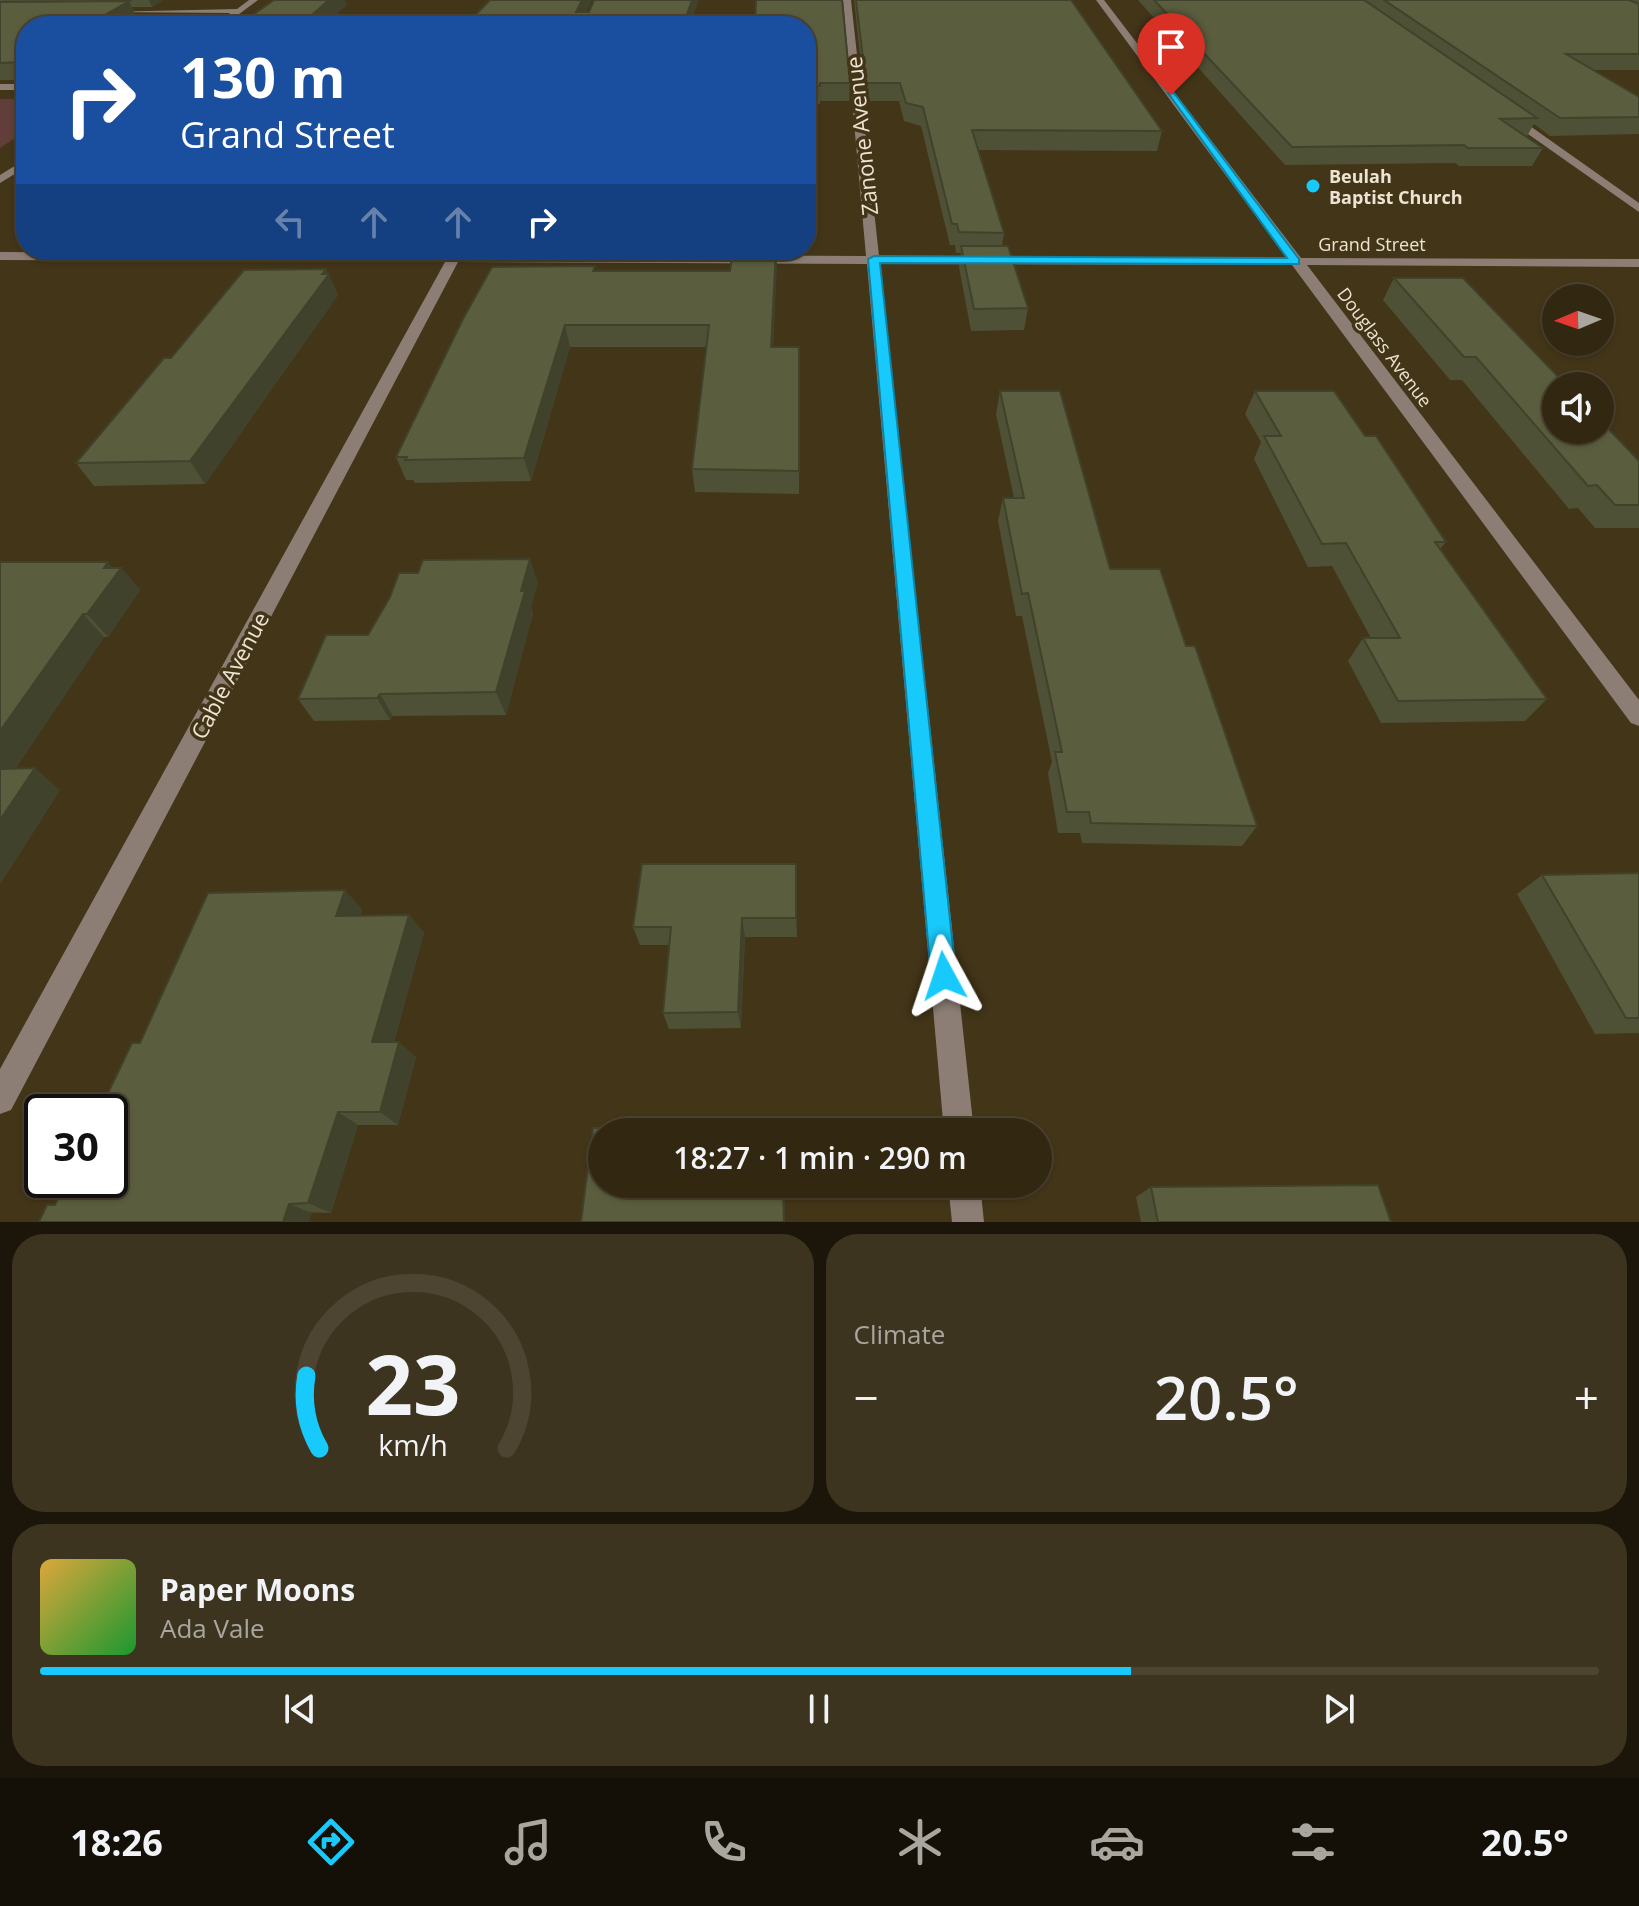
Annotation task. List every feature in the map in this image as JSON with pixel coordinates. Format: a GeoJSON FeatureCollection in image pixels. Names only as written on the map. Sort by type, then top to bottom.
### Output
{"type":"FeatureCollection","features":[{"type":"Feature","properties":{"kind":"street"},"geometry":{"type":"LineString","coordinates":[[232,16],[254,0]]}},
{"type":"Feature","properties":{"kind":"street","name":"Zanone Avenue"},"geometry":{"type":"LineString","coordinates":[[847,0],[958,1118]]}},
{"type":"Feature","properties":{"kind":"street","name":"Douglass Avenue"},"geometry":{"type":"LineString","coordinates":[[1100,0],[1639,717]]}},
{"type":"Feature","properties":{"kind":"street"},"geometry":{"type":"LineString","coordinates":[[95,12],[239,11]]}},
{"type":"Feature","properties":{"kind":"street"},"geometry":{"type":"LineString","coordinates":[[1499,109],[1639,208]]}},
{"type":"Feature","properties":{"kind":"street","name":"Grand Street"},"geometry":{"type":"LineString","coordinates":[[816,258],[1639,263]]}},
{"type":"Feature","properties":{"kind":"street","name":"Cable Avenue"},"geometry":{"type":"LineString","coordinates":[[0,1099],[453,260]]}},
{"type":"Feature","properties":{"kind":"street"},"geometry":{"type":"LineString","coordinates":[[965,1198],[968,1222]]}},
{"type":"Feature","properties":{"kind":"shaded area"},"geometry":{"type":"Polygon","coordinates":[[[0,99],[16,99],[16,138],[0,148],[0,99]]]}},
{"type":"Feature","properties":{"kind":"building"},"geometry":{"type":"Polygon","coordinates":[[[274,0],[329,0],[311,16],[251,16],[274,0]]]}},
{"type":"Feature","properties":{"kind":"building"},"geometry":{"type":"Polygon","coordinates":[[[490,0],[582,0],[576,12],[589,12],[594,0],[692,0],[686,16],[475,16],[490,0]]]}},
{"type":"Feature","properties":{"kind":"building"},"geometry":{"type":"Polygon","coordinates":[[[756,0],[842,0],[850,83],[820,83],[816,86],[816,16],[755,16],[756,0]]]}},
{"type":"Feature","properties":{"kind":"building"},"geometry":{"type":"Polygon","coordinates":[[[856,0],[1071,0],[1162,131],[972,130],[1004,233],[959,232],[957,224],[952,224],[923,107],[906,103],[900,83],[866,83],[856,0]]]}},
{"type":"Feature","properties":{"kind":"building"},"geometry":{"type":"Polygon","coordinates":[[[1154,0],[1364,0],[1537,118],[1500,119],[1543,148],[1468,148],[1464,145],[1292,147],[1154,0]]]}},
{"type":"Feature","properties":{"kind":"building"},"geometry":{"type":"Polygon","coordinates":[[[1384,0],[1629,0],[1639,4],[1639,54],[1566,54],[1639,97],[1639,117],[1560,118],[1384,0]]]}},
{"type":"Feature","properties":{"kind":"building"},"geometry":{"type":"Polygon","coordinates":[[[129,1],[103,16],[16,16],[16,62],[0,63],[0,2],[129,1]]]}},
{"type":"Feature","properties":{"kind":"building"},"geometry":{"type":"Polygon","coordinates":[[[961,246],[1008,246],[1028,308],[974,309],[961,246]]]}},
{"type":"Feature","properties":{"kind":"building"},"geometry":{"type":"Polygon","coordinates":[[[732,260],[775,260],[771,347],[799,347],[799,471],[692,469],[709,325],[565,325],[524,458],[405,460],[407,457],[396,457],[463,319],[492,267],[595,266],[593,271],[730,271],[732,260]]]}},
{"type":"Feature","properties":{"kind":"building"},"geometry":{"type":"Polygon","coordinates":[[[326,269],[322,274],[329,274],[190,461],[76,463],[164,358],[171,358],[244,270],[326,269]]]}},
{"type":"Feature","properties":{"kind":"building"},"geometry":{"type":"Polygon","coordinates":[[[1394,278],[1463,278],[1554,372],[1542,372],[1542,433],[1476,357],[1464,357],[1394,278]]]}},
{"type":"Feature","properties":{"kind":"building"},"geometry":{"type":"Polygon","coordinates":[[[1000,391],[1060,391],[1110,569],[1160,569],[1186,646],[1195,646],[1257,826],[1091,823],[1089,812],[1067,812],[1055,752],[1062,752],[1028,593],[1022,594],[1003,498],[1024,498],[1000,391]]]}},
{"type":"Feature","properties":{"kind":"building"},"geometry":{"type":"Polygon","coordinates":[[[1255,391],[1334,391],[1365,436],[1376,436],[1446,542],[1435,542],[1547,699],[1398,701],[1363,638],[1400,638],[1346,543],[1322,544],[1264,436],[1281,436],[1255,391]]]}},
{"type":"Feature","properties":{"kind":"building"},"geometry":{"type":"Polygon","coordinates":[[[1614,435],[1639,461],[1639,505],[1615,505],[1597,485],[1588,486],[1552,444],[1614,444],[1614,435]]]}},
{"type":"Feature","properties":{"kind":"building"},"geometry":{"type":"Polygon","coordinates":[[[530,559],[521,591],[525,591],[496,692],[298,699],[326,635],[368,635],[390,597],[399,573],[418,573],[423,560],[530,559]]]}},
{"type":"Feature","properties":{"kind":"building"},"geometry":{"type":"Polygon","coordinates":[[[0,562],[108,562],[104,568],[121,568],[87,614],[83,614],[0,731],[0,562]]]}},
{"type":"Feature","properties":{"kind":"building"},"geometry":{"type":"Polygon","coordinates":[[[35,768],[0,820],[0,769],[35,768]]]}},
{"type":"Feature","properties":{"kind":"building"},"geometry":{"type":"Polygon","coordinates":[[[642,864],[796,864],[796,918],[742,918],[738,1012],[663,1013],[671,927],[633,927],[642,864]]]}},
{"type":"Feature","properties":{"kind":"building"},"geometry":{"type":"Polygon","coordinates":[[[1639,873],[1639,1018],[1626,1018],[1542,875],[1639,873]]]}},
{"type":"Feature","properties":{"kind":"building"},"geometry":{"type":"Polygon","coordinates":[[[345,890],[336,916],[409,915],[372,1042],[399,1042],[380,1112],[338,1112],[308,1203],[289,1204],[283,1222],[39,1222],[47,1205],[55,1205],[58,1198],[128,1198],[128,1094],[108,1094],[132,1043],[140,1043],[208,893],[345,890]]]}},
{"type":"Feature","properties":{"kind":"building"},"geometry":{"type":"Polygon","coordinates":[[[588,1167],[588,1198],[783,1198],[784,1222],[581,1222],[588,1167]]]}},
{"type":"Feature","properties":{"kind":"building"},"geometry":{"type":"Polygon","coordinates":[[[1378,1185],[1391,1222],[1158,1222],[1151,1187],[1378,1185]]]}},
{"type":"Feature","properties":{"kind":"place","name":"Beulah Baptist Church"},"geometry":{"type":"Point","coordinates":[1313,186]}},
{"type":"Feature","properties":{"kind":"route"},"geometry":{"type":"LineString","coordinates":[[944,976],[874,259],[1295,261],[1171,95]]}}]}
